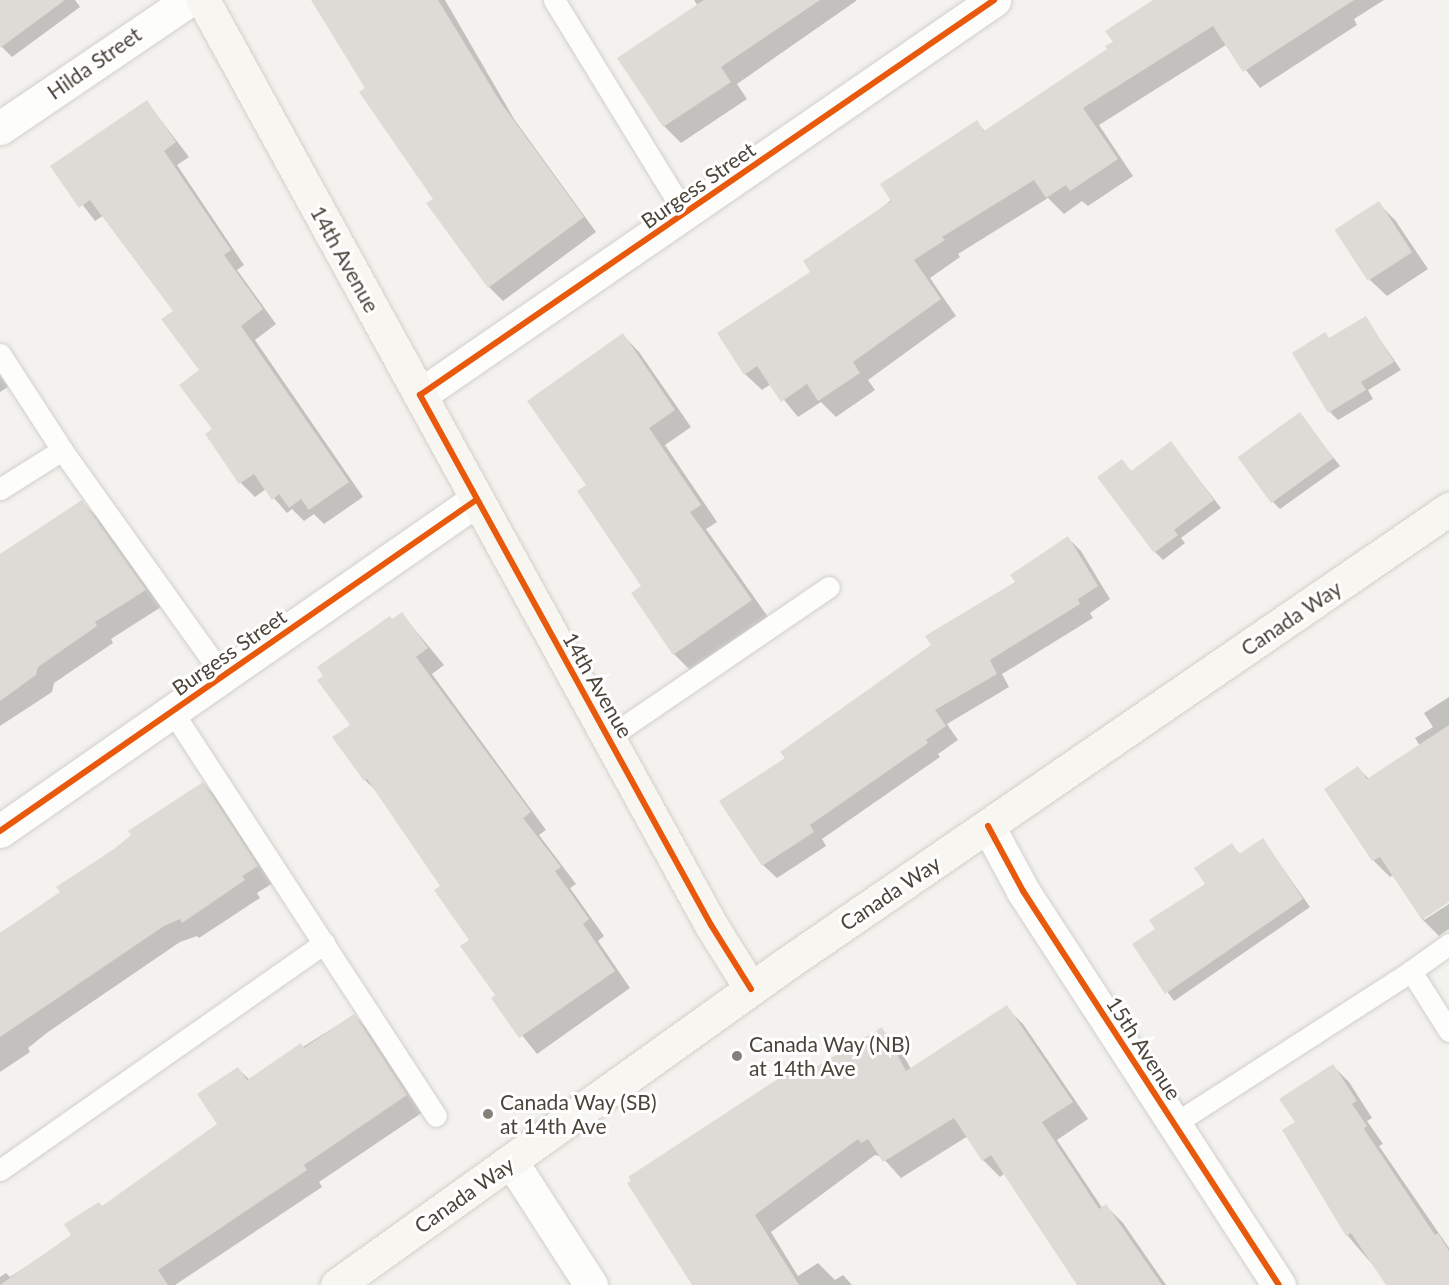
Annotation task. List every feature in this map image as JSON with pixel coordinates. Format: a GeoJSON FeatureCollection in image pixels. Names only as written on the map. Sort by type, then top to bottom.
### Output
{"type":"FeatureCollection","features":[{"type":"Feature","properties":{"kind":"main road","name":"14th Avenue"},"geometry":{"type":"LineString","coordinates":[[203,0],[711,925],[751,989]]}},
{"type":"Feature","properties":{"kind":"main road","name":"Canada Way"},"geometry":{"type":"LineString","coordinates":[[337,1285],[751,989],[1449,509]]}},
{"type":"Feature","properties":{"kind":"street","name":"Hilda Street"},"geometry":{"type":"LineString","coordinates":[[0,128],[189,0]]}},
{"type":"Feature","properties":{"kind":"street","name":"Burgess Street"},"geometry":{"type":"LineString","coordinates":[[420,395],[994,0]]}},
{"type":"Feature","properties":{"kind":"street","name":"Burgess Street"},"geometry":{"type":"LineString","coordinates":[[0,831],[476,500]]}},
{"type":"Feature","properties":{"kind":"street","name":"15th Avenue"},"geometry":{"type":"LineString","coordinates":[[988,826],[1023,891],[1279,1285]]}},
{"type":"Feature","properties":{"kind":"street"},"geometry":{"type":"LineString","coordinates":[[511,1161],[591,1285]]}},
{"type":"Feature","properties":{"kind":"lane"},"geometry":{"type":"LineString","coordinates":[[554,0],[685,214]]}},
{"type":"Feature","properties":{"kind":"lane"},"geometry":{"type":"LineString","coordinates":[[0,354],[62,450],[223,676]]}},
{"type":"Feature","properties":{"kind":"lane"},"geometry":{"type":"LineString","coordinates":[[0,489],[62,450]]}},
{"type":"Feature","properties":{"kind":"lane"},"geometry":{"type":"LineString","coordinates":[[609,737],[829,587]]}},
{"type":"Feature","properties":{"kind":"lane"},"geometry":{"type":"LineString","coordinates":[[172,711],[436,1116]]}},
{"type":"Feature","properties":{"kind":"lane"},"geometry":{"type":"LineString","coordinates":[[0,1170],[324,943]]}},
{"type":"Feature","properties":{"kind":"lane"},"geometry":{"type":"LineString","coordinates":[[1174,1124],[1449,944]]}},
{"type":"Feature","properties":{"kind":"lane"},"geometry":{"type":"LineString","coordinates":[[1411,971],[1449,1031]]}},
{"type":"Feature","properties":{"kind":"building"},"geometry":{"type":"Polygon","coordinates":[[[0,0],[65,0],[0,48],[0,0]]]}},
{"type":"Feature","properties":{"kind":"building"},"geometry":{"type":"Polygon","coordinates":[[[311,0],[438,0],[501,103],[584,217],[488,288],[426,203],[433,199],[359,92],[365,88],[311,0]]]}},
{"type":"Feature","properties":{"kind":"building"},"geometry":{"type":"Polygon","coordinates":[[[704,0],[820,0],[721,67],[731,82],[663,127],[617,58],[704,0]]]}},
{"type":"Feature","properties":{"kind":"building"},"geometry":{"type":"Polygon","coordinates":[[[1153,0],[1354,0],[1243,72],[1213,26],[1083,108],[1118,159],[1070,191],[1066,185],[1046,198],[1034,180],[942,237],[945,240],[914,260],[941,299],[853,362],[860,373],[818,401],[807,384],[781,402],[757,366],[744,375],[717,333],[810,272],[803,261],[891,201],[880,184],[977,120],[984,131],[1107,49],[1105,46],[1113,42],[1105,31],[1153,0]]]}},
{"type":"Feature","properties":{"kind":"building"},"geometry":{"type":"Polygon","coordinates":[[[147,100],[176,142],[164,151],[231,250],[224,255],[263,309],[241,326],[349,482],[309,510],[301,499],[289,508],[279,494],[272,500],[254,474],[239,484],[205,434],[212,429],[179,385],[199,370],[161,319],[173,311],[90,200],[79,208],[50,166],[147,100]]]}},
{"type":"Feature","properties":{"kind":"building"},"geometry":{"type":"Polygon","coordinates":[[[1379,201],[1412,252],[1368,281],[1335,230],[1379,201]]]}},
{"type":"Feature","properties":{"kind":"building"},"geometry":{"type":"Polygon","coordinates":[[[1366,316],[1394,362],[1361,382],[1366,390],[1328,413],[1292,353],[1325,332],[1329,338],[1366,316]]]}},
{"type":"Feature","properties":{"kind":"building"},"geometry":{"type":"Polygon","coordinates":[[[623,333],[675,410],[649,428],[701,505],[690,512],[752,600],[673,655],[631,593],[641,586],[577,491],[586,485],[527,401],[623,333]]]}},
{"type":"Feature","properties":{"kind":"building"},"geometry":{"type":"Polygon","coordinates":[[[1300,412],[1334,458],[1271,503],[1238,457],[1300,412]]]}},
{"type":"Feature","properties":{"kind":"building"},"geometry":{"type":"Polygon","coordinates":[[[1171,441],[1214,500],[1174,530],[1178,535],[1154,553],[1097,477],[1122,459],[1131,471],[1171,441]]]}},
{"type":"Feature","properties":{"kind":"building"},"geometry":{"type":"Polygon","coordinates":[[[82,500],[146,590],[95,622],[97,626],[38,667],[36,675],[0,701],[0,554],[82,500]]]}},
{"type":"Feature","properties":{"kind":"building"},"geometry":{"type":"Polygon","coordinates":[[[1068,536],[1098,586],[1078,599],[1080,604],[990,660],[997,674],[935,710],[946,726],[926,740],[928,743],[810,825],[814,832],[762,866],[719,801],[785,758],[780,752],[931,645],[925,636],[1015,582],[1010,575],[1068,536]]]}},
{"type":"Feature","properties":{"kind":"building"},"geometry":{"type":"Polygon","coordinates":[[[402,612],[428,648],[416,657],[531,812],[523,818],[561,867],[555,871],[589,919],[583,924],[615,971],[519,1038],[491,998],[495,995],[460,946],[469,940],[434,890],[440,886],[367,779],[364,781],[332,737],[350,725],[317,680],[323,676],[317,667],[390,616],[392,619],[402,612]]]}},
{"type":"Feature","properties":{"kind":"building"},"geometry":{"type":"Polygon","coordinates":[[[1449,725],[1449,902],[1422,920],[1380,857],[1372,861],[1324,789],[1358,766],[1367,779],[1449,725]]]}},
{"type":"Feature","properties":{"kind":"building"},"geometry":{"type":"Polygon","coordinates":[[[203,782],[258,866],[242,876],[245,880],[182,923],[180,919],[164,926],[0,1037],[0,933],[60,892],[56,887],[114,849],[131,835],[128,831],[203,782]]]}},
{"type":"Feature","properties":{"kind":"building"},"geometry":{"type":"Polygon","coordinates":[[[1263,838],[1303,899],[1165,994],[1132,944],[1155,929],[1149,920],[1205,884],[1194,868],[1232,843],[1239,854],[1263,838]]]}},
{"type":"Feature","properties":{"kind":"building"},"geometry":{"type":"Polygon","coordinates":[[[1007,1005],[1073,1102],[1042,1122],[1099,1209],[1106,1204],[1162,1285],[1077,1285],[991,1155],[982,1161],[954,1118],[883,1162],[868,1139],[861,1143],[858,1139],[755,1215],[799,1285],[692,1285],[627,1183],[631,1181],[628,1177],[790,1071],[796,1079],[882,1027],[906,1071],[1007,1005]]]}},
{"type":"Feature","properties":{"kind":"building"},"geometry":{"type":"Polygon","coordinates":[[[354,1014],[407,1095],[304,1165],[307,1170],[158,1270],[168,1285],[0,1285],[71,1235],[64,1224],[99,1202],[102,1206],[217,1124],[197,1094],[238,1067],[247,1080],[301,1043],[304,1048],[354,1014]]]}},
{"type":"Feature","properties":{"kind":"building"},"geometry":{"type":"Polygon","coordinates":[[[1333,1064],[1357,1101],[1352,1104],[1367,1126],[1364,1129],[1435,1235],[1438,1233],[1449,1251],[1449,1285],[1386,1285],[1351,1233],[1346,1236],[1282,1130],[1295,1122],[1279,1099],[1333,1064]]]}},
{"type":"Feature","properties":{"kind":"cycle path"},"geometry":{"type":"LineString","coordinates":[[751,989],[711,925],[420,395],[994,0]]}},
{"type":"Feature","properties":{"kind":"cycle path"},"geometry":{"type":"LineString","coordinates":[[0,831],[476,500]]}},
{"type":"Feature","properties":{"kind":"cycle path"},"geometry":{"type":"LineString","coordinates":[[988,826],[1023,891],[1279,1285]]}},
{"type":"Feature","properties":{"kind":"place","name":"Canada Way (NB) at 14th Ave"},"geometry":{"type":"Point","coordinates":[737,1056]}},
{"type":"Feature","properties":{"kind":"place","name":"Canada Way (SB) at 14th Ave"},"geometry":{"type":"Point","coordinates":[488,1114]}}]}
